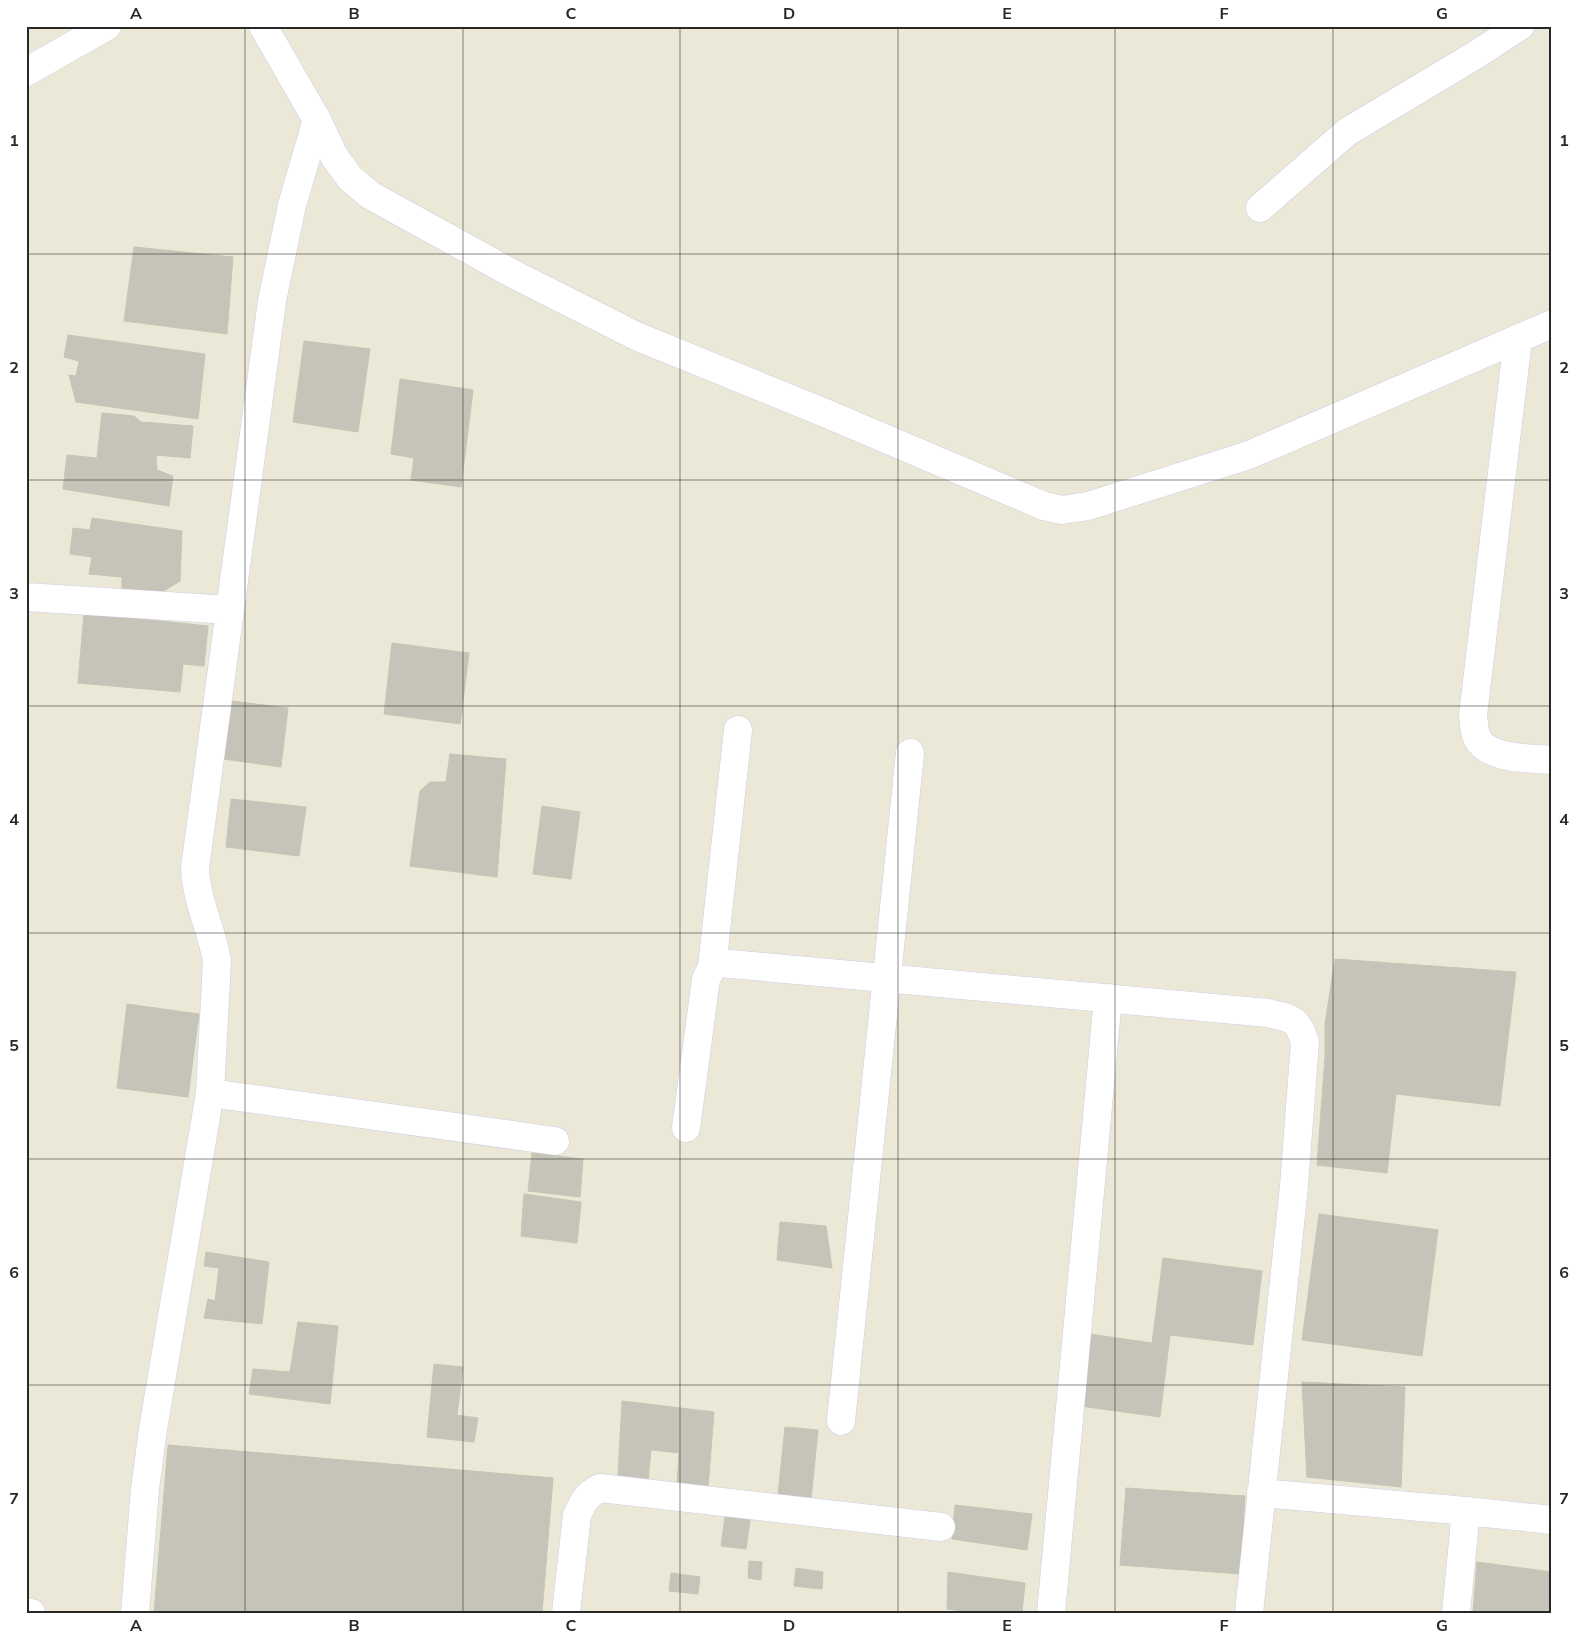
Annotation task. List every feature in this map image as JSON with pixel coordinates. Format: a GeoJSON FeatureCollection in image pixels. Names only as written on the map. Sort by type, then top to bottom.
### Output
{"type":"FeatureCollection","features":[{"type":"Feature","properties":{"kind":"street"},"geometry":{"type":"LineString","coordinates":[[26,72],[107,26]]}},
{"type":"Feature","properties":{"kind":"street"},"geometry":{"type":"LineString","coordinates":[[263,26],[317,120],[334,156],[350,178],[370,195],[515,275],[636,336],[825,413],[1044,506],[1062,510],[1088,506],[1249,455],[1552,324]]}},
{"type":"Feature","properties":{"kind":"street"},"geometry":{"type":"LineString","coordinates":[[1260,208],[1347,132],[1474,56],[1520,26]]}},
{"type":"Feature","properties":{"kind":"street"},"geometry":{"type":"LineString","coordinates":[[135,1613],[145,1489],[153,1429],[210,1092],[217,961],[196,883],[195,868],[216,725],[272,301],[292,205],[317,120]]}},
{"type":"Feature","properties":{"kind":"street"},"geometry":{"type":"LineString","coordinates":[[1518,339],[1472,715],[1476,736],[1486,750],[1504,755],[1552,760]]}},
{"type":"Feature","properties":{"kind":"street"},"geometry":{"type":"LineString","coordinates":[[26,597],[230,610]]}},
{"type":"Feature","properties":{"kind":"street"},"geometry":{"type":"LineString","coordinates":[[686,1128],[706,979],[712,967],[738,730]]}},
{"type":"Feature","properties":{"kind":"street"},"geometry":{"type":"LineString","coordinates":[[841,1420],[910,753]]}},
{"type":"Feature","properties":{"kind":"street"},"geometry":{"type":"LineString","coordinates":[[712,967],[720,963],[733,964],[1268,1013],[1289,1018],[1300,1026],[1306,1042],[1294,1186],[1249,1613]]}},
{"type":"Feature","properties":{"kind":"street"},"geometry":{"type":"LineString","coordinates":[[1052,1613],[1108,998]]}},
{"type":"Feature","properties":{"kind":"street"},"geometry":{"type":"LineString","coordinates":[[210,1092],[555,1141]]}},
{"type":"Feature","properties":{"kind":"street"},"geometry":{"type":"LineString","coordinates":[[566,1613],[577,1515],[589,1493],[600,1488],[941,1528]]}},
{"type":"Feature","properties":{"kind":"street"},"geometry":{"type":"LineString","coordinates":[[1261,1493],[1466,1510],[1552,1520]]}},
{"type":"Feature","properties":{"kind":"street"},"geometry":{"type":"LineString","coordinates":[[1456,1613],[1466,1510]]}},
{"type":"Feature","properties":{"kind":"street"},"geometry":{"type":"LineString","coordinates":[[26,1612],[31,1613]]}},
{"type":"Feature","properties":{"kind":"building"},"geometry":{"type":"Polygon","coordinates":[[[134,247],[233,257],[227,334],[124,321],[134,247]]]}},
{"type":"Feature","properties":{"kind":"building"},"geometry":{"type":"Polygon","coordinates":[[[68,335],[205,354],[198,419],[76,402],[69,375],[76,376],[79,361],[64,357],[68,335]]]}},
{"type":"Feature","properties":{"kind":"building"},"geometry":{"type":"Polygon","coordinates":[[[304,341],[370,349],[358,432],[293,422],[304,341]]]}},
{"type":"Feature","properties":{"kind":"building"},"geometry":{"type":"Polygon","coordinates":[[[400,379],[473,390],[461,487],[411,480],[414,458],[391,454],[400,379]]]}},
{"type":"Feature","properties":{"kind":"building"},"geometry":{"type":"Polygon","coordinates":[[[102,413],[134,416],[141,422],[193,426],[190,458],[156,455],[157,470],[173,476],[169,506],[63,489],[67,455],[97,458],[102,413]]]}},
{"type":"Feature","properties":{"kind":"building"},"geometry":{"type":"Polygon","coordinates":[[[92,518],[182,531],[180,581],[157,595],[122,589],[122,577],[89,574],[92,557],[70,554],[73,528],[90,530],[92,518]]]}},
{"type":"Feature","properties":{"kind":"building"},"geometry":{"type":"Polygon","coordinates":[[[84,613],[208,626],[204,666],[183,664],[180,692],[78,683],[84,613]]]}},
{"type":"Feature","properties":{"kind":"building"},"geometry":{"type":"Polygon","coordinates":[[[392,643],[469,653],[460,724],[384,714],[392,643]]]}},
{"type":"Feature","properties":{"kind":"building"},"geometry":{"type":"Polygon","coordinates":[[[223,700],[288,708],[281,767],[216,758],[223,700]]]}},
{"type":"Feature","properties":{"kind":"building"},"geometry":{"type":"Polygon","coordinates":[[[450,754],[506,759],[497,877],[410,866],[420,791],[430,782],[446,782],[450,754]]]}},
{"type":"Feature","properties":{"kind":"building"},"geometry":{"type":"Polygon","coordinates":[[[231,799],[306,807],[299,856],[226,847],[231,799]]]}},
{"type":"Feature","properties":{"kind":"building"},"geometry":{"type":"Polygon","coordinates":[[[542,806],[580,812],[571,879],[533,874],[542,806]]]}},
{"type":"Feature","properties":{"kind":"building"},"geometry":{"type":"Polygon","coordinates":[[[1335,959],[1516,972],[1500,1106],[1396,1094],[1387,1173],[1317,1165],[1325,1057],[1325,1024],[1335,959]]]}},
{"type":"Feature","properties":{"kind":"building"},"geometry":{"type":"Polygon","coordinates":[[[127,1004],[199,1014],[188,1097],[117,1088],[127,1004]]]}},
{"type":"Feature","properties":{"kind":"building"},"geometry":{"type":"Polygon","coordinates":[[[532,1153],[583,1159],[580,1197],[528,1191],[532,1153]]]}},
{"type":"Feature","properties":{"kind":"building"},"geometry":{"type":"Polygon","coordinates":[[[524,1194],[581,1202],[577,1243],[521,1236],[524,1194]]]}},
{"type":"Feature","properties":{"kind":"building"},"geometry":{"type":"Polygon","coordinates":[[[1319,1214],[1438,1230],[1422,1356],[1302,1340],[1319,1214]]]}},
{"type":"Feature","properties":{"kind":"building"},"geometry":{"type":"Polygon","coordinates":[[[780,1222],[826,1226],[832,1268],[777,1260],[780,1222]]]}},
{"type":"Feature","properties":{"kind":"building"},"geometry":{"type":"Polygon","coordinates":[[[206,1252],[269,1262],[262,1324],[204,1318],[208,1299],[215,1301],[219,1268],[204,1266],[206,1252]]]}},
{"type":"Feature","properties":{"kind":"building"},"geometry":{"type":"Polygon","coordinates":[[[1163,1258],[1262,1271],[1253,1345],[1170,1335],[1160,1417],[1080,1406],[1089,1334],[1152,1343],[1163,1258]]]}},
{"type":"Feature","properties":{"kind":"building"},"geometry":{"type":"Polygon","coordinates":[[[298,1322],[338,1326],[330,1404],[249,1394],[253,1369],[290,1372],[298,1322]]]}},
{"type":"Feature","properties":{"kind":"building"},"geometry":{"type":"Polygon","coordinates":[[[434,1364],[463,1367],[457,1415],[478,1418],[474,1442],[427,1437],[434,1364]]]}},
{"type":"Feature","properties":{"kind":"building"},"geometry":{"type":"Polygon","coordinates":[[[1302,1382],[1405,1387],[1401,1487],[1307,1477],[1302,1382]]]}},
{"type":"Feature","properties":{"kind":"building"},"geometry":{"type":"Polygon","coordinates":[[[622,1401],[714,1412],[708,1488],[677,1483],[679,1453],[651,1450],[648,1480],[618,1476],[622,1401]]]}},
{"type":"Feature","properties":{"kind":"building"},"geometry":{"type":"Polygon","coordinates":[[[785,1427],[818,1430],[811,1499],[778,1495],[785,1427]]]}},
{"type":"Feature","properties":{"kind":"building"},"geometry":{"type":"Polygon","coordinates":[[[168,1445],[553,1478],[542,1613],[154,1613],[168,1445]]]}},
{"type":"Feature","properties":{"kind":"building"},"geometry":{"type":"Polygon","coordinates":[[[1126,1488],[1245,1496],[1240,1574],[1120,1565],[1126,1488]]]}},
{"type":"Feature","properties":{"kind":"building"},"geometry":{"type":"Polygon","coordinates":[[[955,1505],[1032,1514],[1027,1550],[952,1539],[955,1505]]]}},
{"type":"Feature","properties":{"kind":"building"},"geometry":{"type":"Polygon","coordinates":[[[726,1510],[751,1513],[746,1549],[721,1546],[726,1510]]]}},
{"type":"Feature","properties":{"kind":"building"},"geometry":{"type":"Polygon","coordinates":[[[749,1561],[762,1562],[761,1580],[748,1578],[749,1561]]]}},
{"type":"Feature","properties":{"kind":"building"},"geometry":{"type":"Polygon","coordinates":[[[1477,1562],[1552,1572],[1552,1613],[1473,1613],[1477,1562]]]}},
{"type":"Feature","properties":{"kind":"building"},"geometry":{"type":"Polygon","coordinates":[[[796,1568],[823,1572],[822,1589],[794,1586],[796,1568]]]}},
{"type":"Feature","properties":{"kind":"building"},"geometry":{"type":"Polygon","coordinates":[[[948,1572],[1025,1583],[1022,1613],[980,1613],[947,1609],[948,1572]]]}},
{"type":"Feature","properties":{"kind":"building"},"geometry":{"type":"Polygon","coordinates":[[[671,1573],[700,1577],[698,1594],[669,1591],[671,1573]]]}}]}
